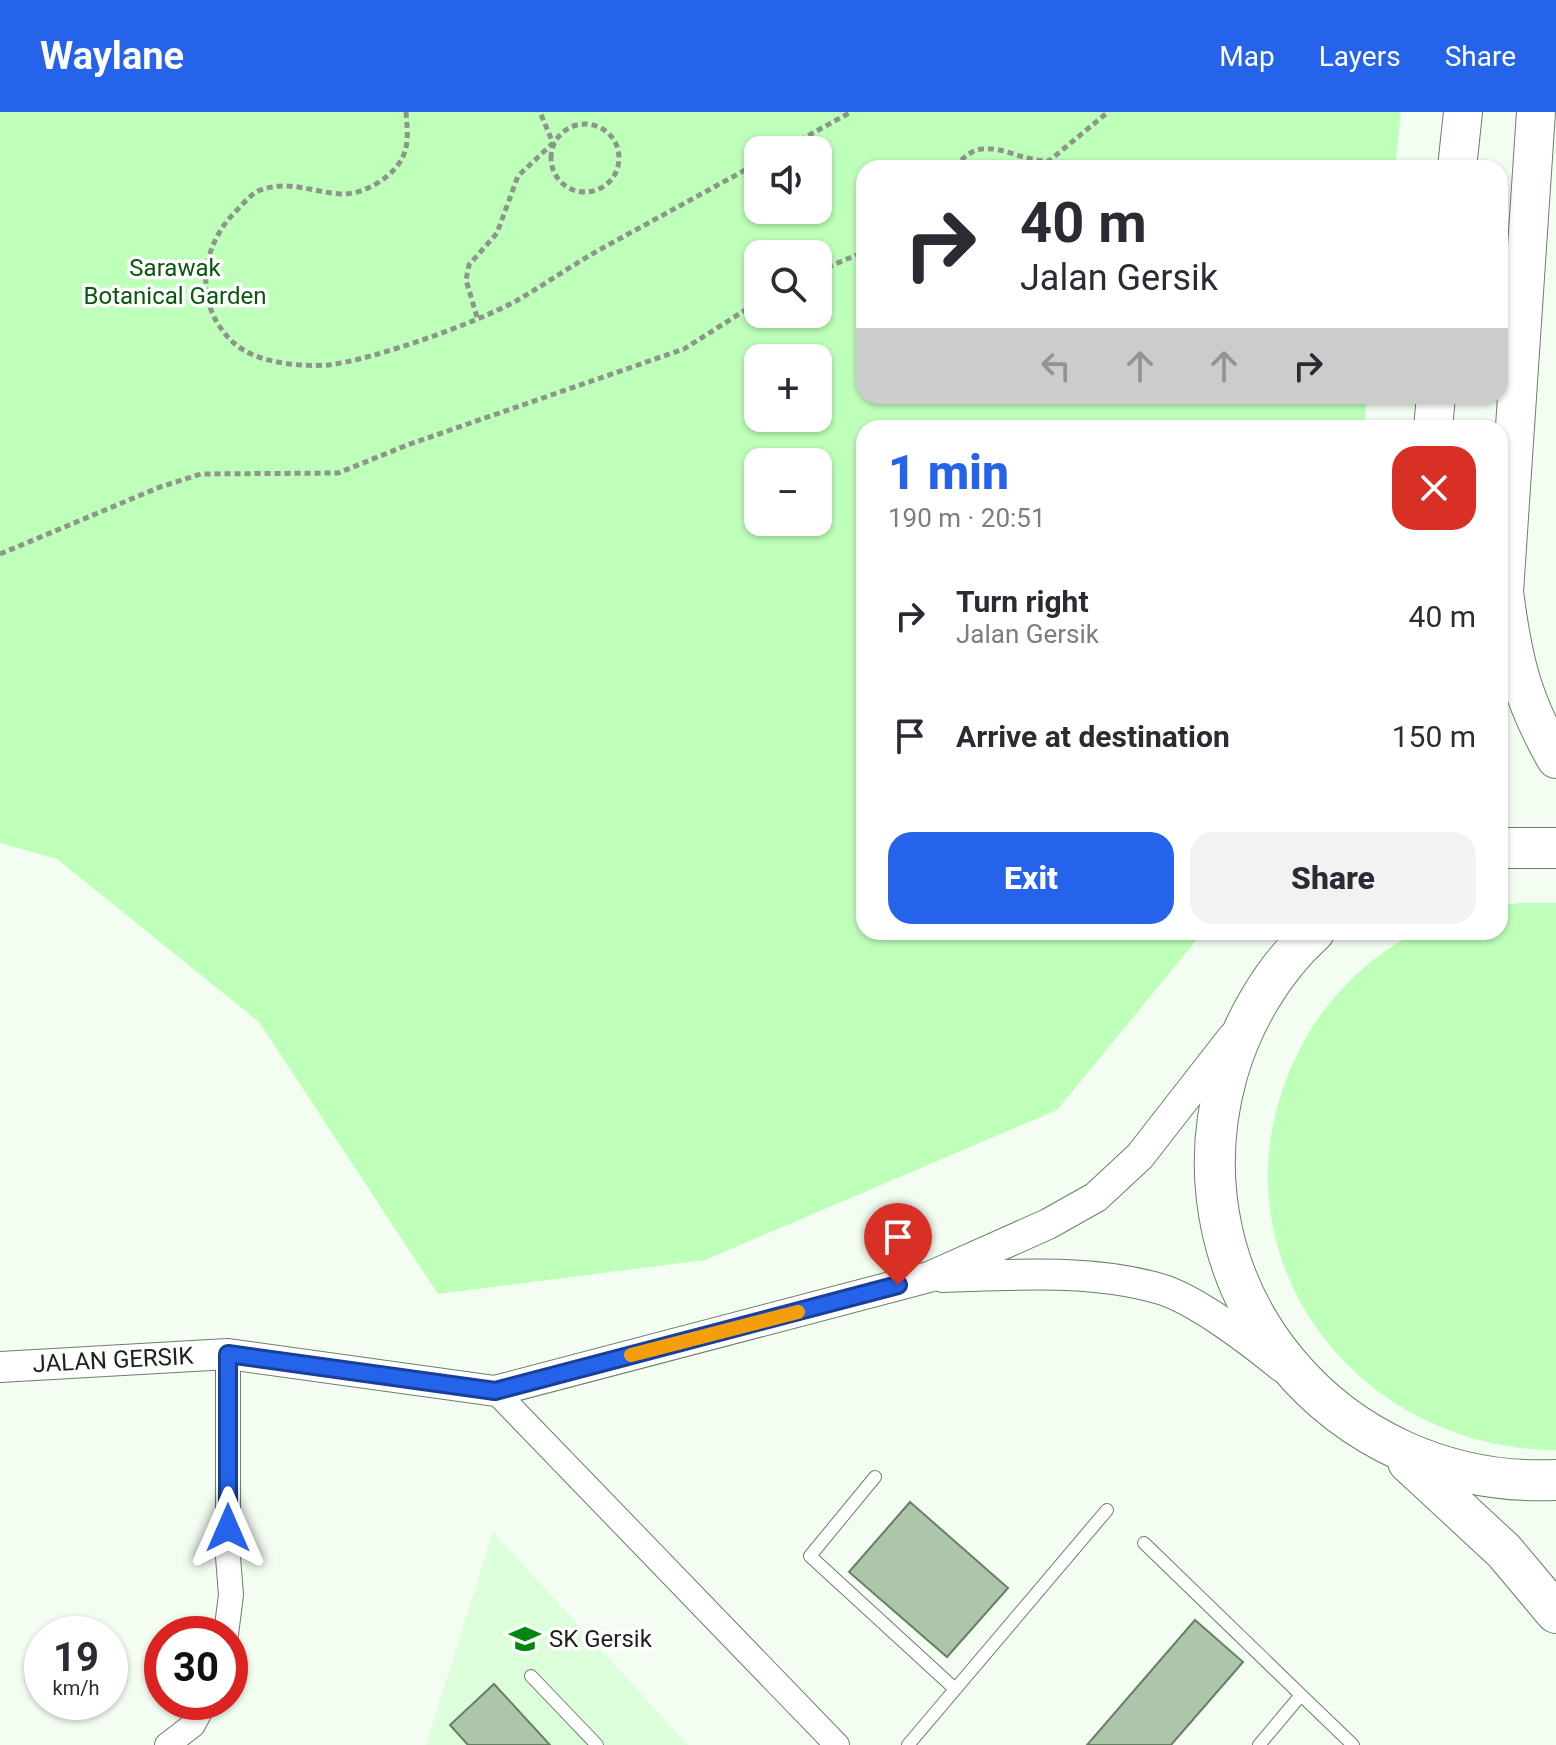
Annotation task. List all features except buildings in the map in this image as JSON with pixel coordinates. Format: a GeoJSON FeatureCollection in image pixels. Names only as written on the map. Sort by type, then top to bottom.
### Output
{"type":"FeatureCollection","features":[{"type":"Feature","properties":{"kind":"highway"},"geometry":{"type":"LineString","coordinates":[[1508,848],[1556,848]]}},
{"type":"Feature","properties":{"kind":"highway"},"geometry":{"type":"LineString","coordinates":[[1305,940],[1261,997],[1239,1042],[1221,1101],[1215,1163],[1219,1213],[1231,1262],[1257,1318],[1292,1370],[1328,1405],[1392,1448],[1504,1551],[1556,1613]]}},
{"type":"Feature","properties":{"kind":"highway"},"geometry":{"type":"LineString","coordinates":[[1392,1448],[1438,1466],[1485,1478],[1556,1480]]}},
{"type":"Feature","properties":{"kind":"main road"},"geometry":{"type":"LineString","coordinates":[[1458,160],[1463,112]]}},
{"type":"Feature","properties":{"kind":"main road"},"geometry":{"type":"LineString","coordinates":[[1508,532],[1536,112]]}},
{"type":"Feature","properties":{"kind":"main road"},"geometry":{"type":"LineString","coordinates":[[1508,623],[1513,662],[1531,714],[1556,759]]}},
{"type":"Feature","properties":{"kind":"street"},"geometry":{"type":"LineString","coordinates":[[929,1277],[1048,1224],[1096,1197],[1140,1156],[1261,997]]}},
{"type":"Feature","properties":{"kind":"street"},"geometry":{"type":"LineString","coordinates":[[929,1277],[1056,1273],[1160,1288],[1256,1345],[1328,1405]]}},
{"type":"Feature","properties":{"kind":"street","name":"JALAN GERSIK"},"geometry":{"type":"LineString","coordinates":[[0,1367],[228,1354],[495,1391],[929,1277]]}},
{"type":"Feature","properties":{"kind":"street"},"geometry":{"type":"LineString","coordinates":[[228,1354],[228,1557],[231,1595],[228,1616]]}},
{"type":"Feature","properties":{"kind":"street"},"geometry":{"type":"LineString","coordinates":[[495,1391],[837,1745]]}},
{"type":"Feature","properties":{"kind":"street"},"geometry":{"type":"LineString","coordinates":[[167,1745],[196,1720]]}},
{"type":"Feature","properties":{"kind":"lane"},"geometry":{"type":"LineString","coordinates":[[875,1477],[810,1556],[955,1689]]}},
{"type":"Feature","properties":{"kind":"lane"},"geometry":{"type":"LineString","coordinates":[[908,1745],[1107,1510]]}},
{"type":"Feature","properties":{"kind":"lane"},"geometry":{"type":"LineString","coordinates":[[1144,1543],[1353,1745]]}},
{"type":"Feature","properties":{"kind":"lane"},"geometry":{"type":"LineString","coordinates":[[531,1676],[597,1745]]}},
{"type":"Feature","properties":{"kind":"lane"},"geometry":{"type":"LineString","coordinates":[[1259,1745],[1301,1695]]}},
{"type":"Feature","properties":{"kind":"path"},"geometry":{"type":"LineString","coordinates":[[406,112],[404,155],[386,177],[364,189],[344,194],[299,184],[277,185],[255,192],[229,217],[210,244],[204,294],[236,345],[292,365],[329,365],[398,346],[515,301],[590,255],[744,171]]}},
{"type":"Feature","properties":{"kind":"path"},"geometry":{"type":"LineString","coordinates":[[477,317],[466,280],[469,265],[497,233],[518,176],[553,143],[568,128],[579,123],[595,124],[606,129],[617,144],[618,169],[607,185],[596,191],[570,189],[555,176],[551,160],[553,143],[540,112]]}},
{"type":"Feature","properties":{"kind":"path"},"geometry":{"type":"LineString","coordinates":[[807,136],[851,112]]}},
{"type":"Feature","properties":{"kind":"path"},"geometry":{"type":"LineString","coordinates":[[1050,160],[1108,112]]}},
{"type":"Feature","properties":{"kind":"path"},"geometry":{"type":"LineString","coordinates":[[960,160],[965,153],[984,147],[1044,160]]}},
{"type":"Feature","properties":{"kind":"path"},"geometry":{"type":"LineString","coordinates":[[832,265],[856,255]]}},
{"type":"Feature","properties":{"kind":"path"},"geometry":{"type":"LineString","coordinates":[[0,554],[160,487],[201,474],[338,473],[410,444],[684,349],[744,311]]}},
{"type":"Feature","properties":{"kind":"shaded area","name":"SK Gersik"},"geometry":{"type":"Polygon","coordinates":[[[493,1532],[688,1745],[426,1745],[493,1532]]]}},
{"type":"Feature","properties":{"kind":"green space","name":"Sarawak Botanical Garden"},"geometry":{"type":"Polygon","coordinates":[[[0,112],[1401,112],[1396,160],[856,160],[856,404],[1366,404],[1365,420],[856,420],[856,940],[1196,940],[1057,1110],[705,1260],[438,1294],[259,1022],[57,859],[0,843],[0,112]]]}},
{"type":"Feature","properties":{"kind":"green space"},"geometry":{"type":"Polygon","coordinates":[[[1556,903],[1556,1450],[1481,1440],[1414,1414],[1357,1374],[1312,1322],[1282,1260],[1268,1193],[1274,1122],[1300,1049],[1335,997],[1365,967],[1404,940],[1508,940],[1508,905],[1556,903]]]}},
{"type":"Feature","properties":{"kind":"slow traffic"},"geometry":{"type":"LineString","coordinates":[[631,1355],[798,1312]]}},
{"type":"Feature","properties":{"kind":"place","name":"SK Gersik"},"geometry":{"type":"Point","coordinates":[525,1639]}},
{"type":"Feature","properties":{"kind":"route"},"geometry":{"type":"LineString","coordinates":[[228,1528],[228,1354],[495,1391],[898,1285]]}}]}
